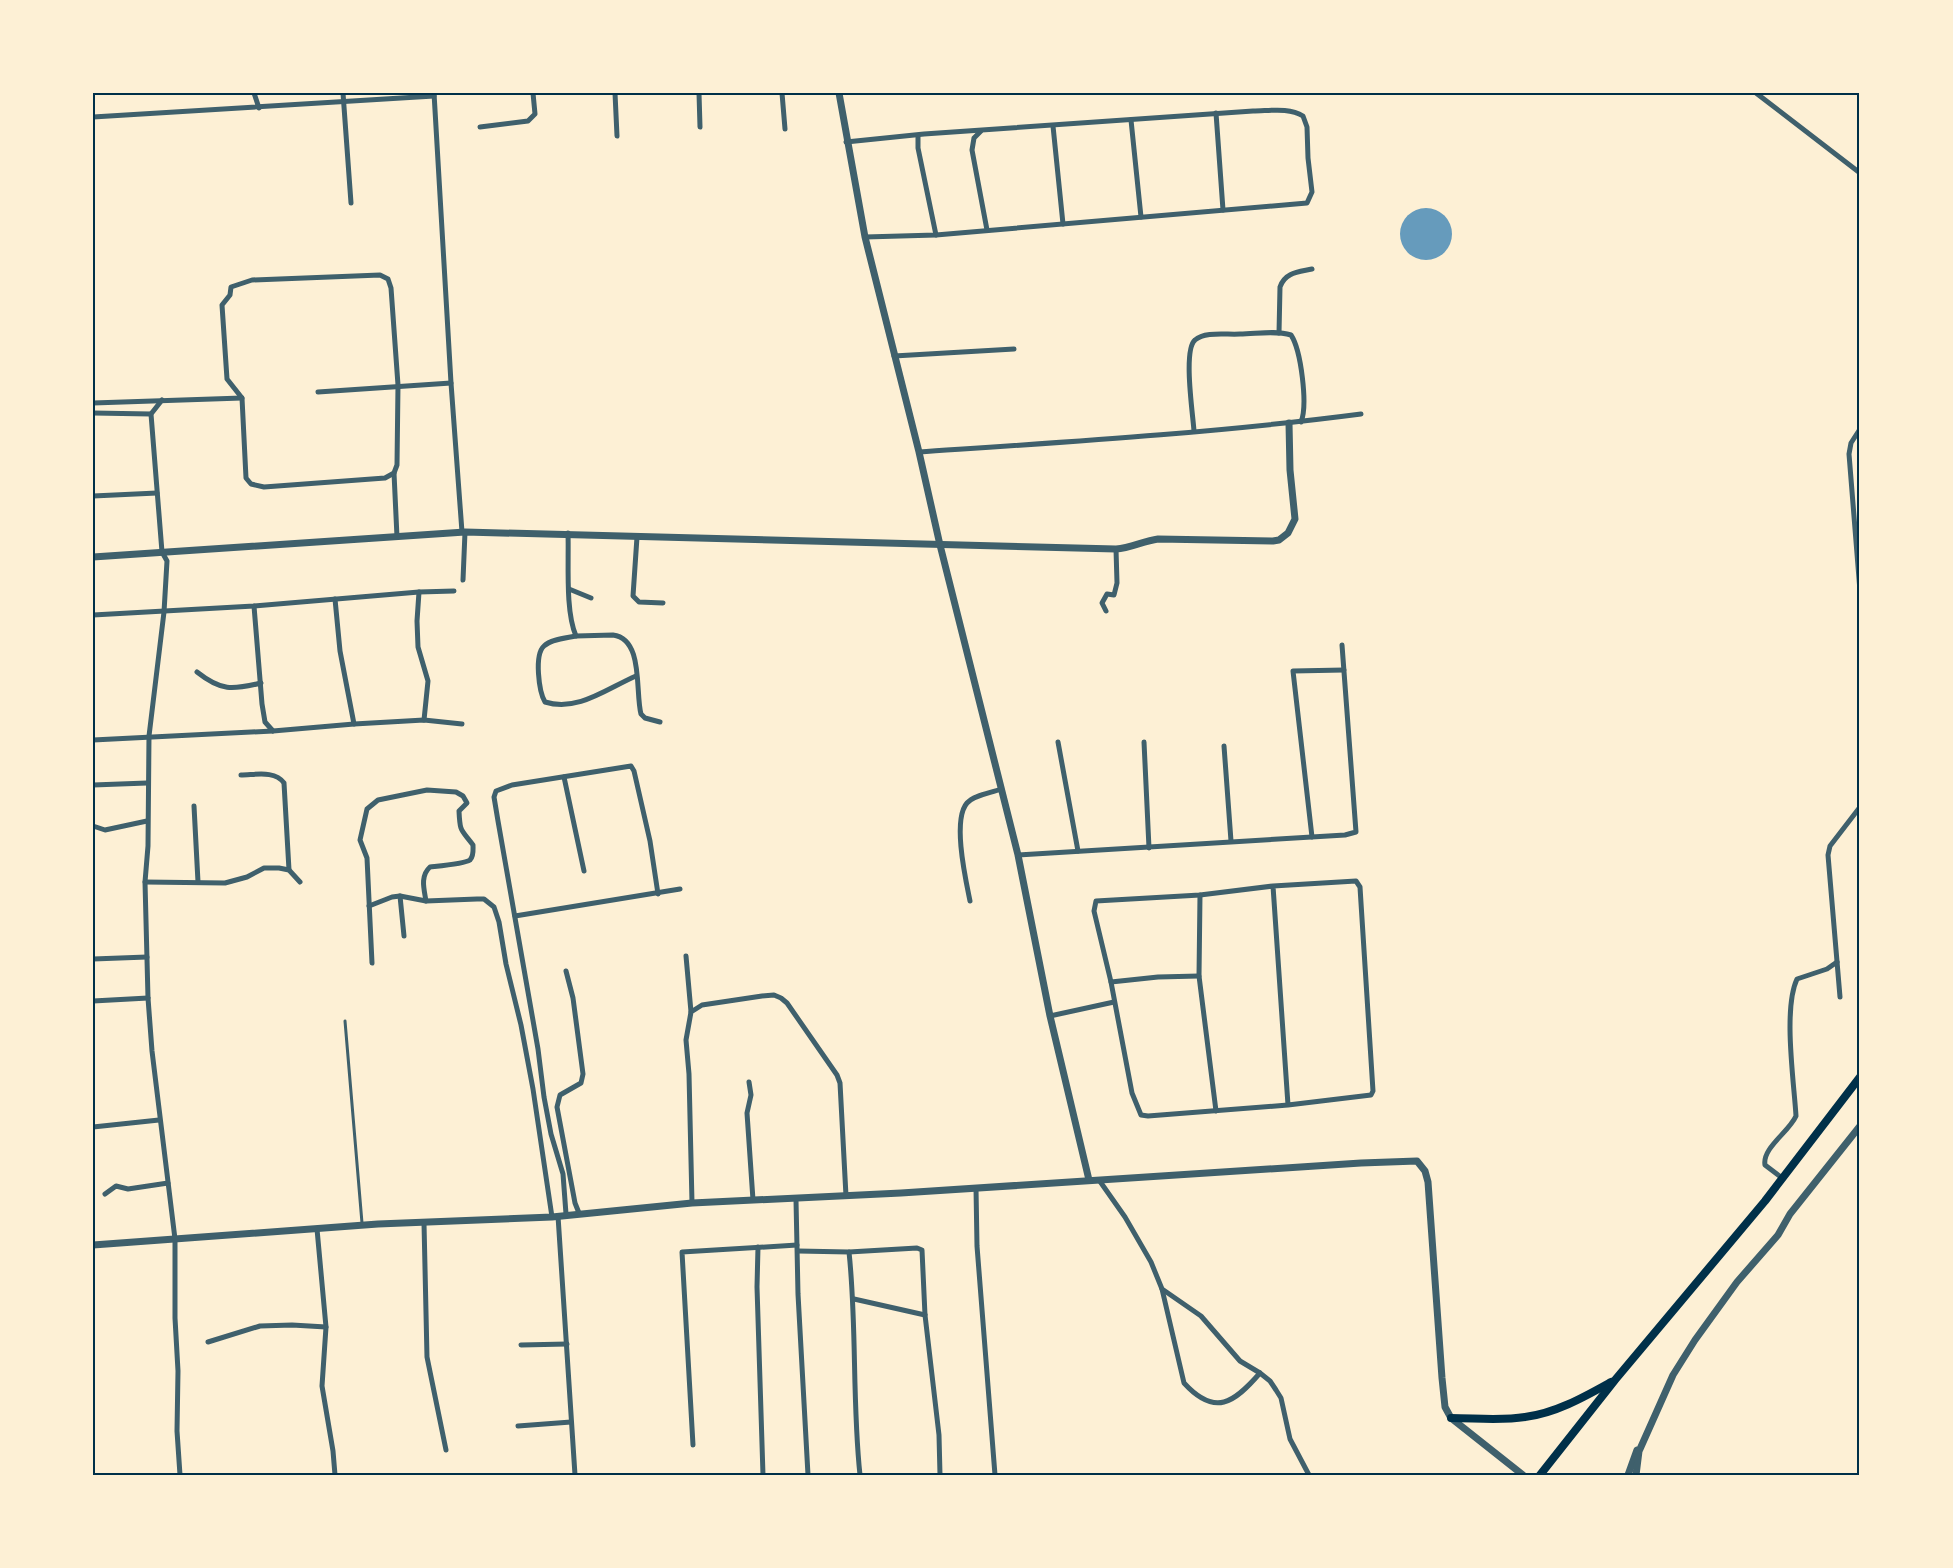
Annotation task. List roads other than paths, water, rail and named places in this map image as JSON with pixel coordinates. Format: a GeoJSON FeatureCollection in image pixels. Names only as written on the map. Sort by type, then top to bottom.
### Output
{"type":"FeatureCollection","features":[{"type":"Feature","properties":{"kind":"main road"},"geometry":{"type":"LineString","coordinates":[[1540,1475],[1615,1380],[1765,1201],[1860,1077]]}},
{"type":"Feature","properties":{"kind":"main road"},"geometry":{"type":"LineString","coordinates":[[1451,1418],[1515,1418],[1541,1414],[1589,1395],[1615,1380]]}},
{"type":"Feature","properties":{"kind":"street"},"geometry":{"type":"LineString","coordinates":[[254,93],[259,108]]}},
{"type":"Feature","properties":{"kind":"street"},"geometry":{"type":"LineString","coordinates":[[343,93],[351,203]]}},
{"type":"Feature","properties":{"kind":"street"},"geometry":{"type":"LineString","coordinates":[[480,127],[528,121],[535,114],[533,93]]}},
{"type":"Feature","properties":{"kind":"street"},"geometry":{"type":"LineString","coordinates":[[615,93],[617,136]]}},
{"type":"Feature","properties":{"kind":"street"},"geometry":{"type":"LineString","coordinates":[[699,93],[700,127]]}},
{"type":"Feature","properties":{"kind":"street"},"geometry":{"type":"LineString","coordinates":[[782,93],[785,129]]}},
{"type":"Feature","properties":{"kind":"street"},"geometry":{"type":"LineString","coordinates":[[839,93],[846,142],[865,237],[1018,855],[1050,1016],[1089,1180]]}},
{"type":"Feature","properties":{"kind":"street"},"geometry":{"type":"LineString","coordinates":[[1756,93],[1860,173]]}},
{"type":"Feature","properties":{"kind":"street"},"geometry":{"type":"LineString","coordinates":[[93,117],[434,95],[451,382],[464,532],[463,580]]}},
{"type":"Feature","properties":{"kind":"street"},"geometry":{"type":"LineString","coordinates":[[846,142],[924,134],[1216,113],[1291,111],[1303,116],[1307,127],[1312,192],[1307,203],[1299,205],[936,235],[865,237]]}},
{"type":"Feature","properties":{"kind":"street"},"geometry":{"type":"LineString","coordinates":[[1216,113],[1223,210]]}},
{"type":"Feature","properties":{"kind":"street"},"geometry":{"type":"LineString","coordinates":[[1131,120],[1141,217]]}},
{"type":"Feature","properties":{"kind":"street"},"geometry":{"type":"LineString","coordinates":[[1053,126],[1063,224]]}},
{"type":"Feature","properties":{"kind":"street"},"geometry":{"type":"LineString","coordinates":[[982,130],[974,138],[972,150],[987,230]]}},
{"type":"Feature","properties":{"kind":"street"},"geometry":{"type":"LineString","coordinates":[[918,136],[918,148],[936,235]]}},
{"type":"Feature","properties":{"kind":"street"},"geometry":{"type":"LineString","coordinates":[[1279,333],[1282,280],[1292,273],[1312,269]]}},
{"type":"Feature","properties":{"kind":"street"},"geometry":{"type":"LineString","coordinates":[[224,285],[231,287],[252,280],[380,275],[388,279],[391,288],[398,385],[397,465],[394,474],[397,537]]}},
{"type":"Feature","properties":{"kind":"street"},"geometry":{"type":"LineString","coordinates":[[231,287],[230,295],[222,304],[227,379],[242,398],[246,478],[251,484],[264,487],[385,478],[394,474]]}},
{"type":"Feature","properties":{"kind":"street"},"geometry":{"type":"LineString","coordinates":[[1194,431],[1189,352],[1193,341],[1201,337],[1224,334],[1279,333],[1291,335],[1296,343],[1304,398],[1301,422]]}},
{"type":"Feature","properties":{"kind":"street"},"geometry":{"type":"LineString","coordinates":[[894,356],[1014,349]]}},
{"type":"Feature","properties":{"kind":"street"},"geometry":{"type":"LineString","coordinates":[[318,392],[451,382]]}},
{"type":"Feature","properties":{"kind":"street"},"geometry":{"type":"LineString","coordinates":[[93,403],[242,398]]}},
{"type":"Feature","properties":{"kind":"street"},"geometry":{"type":"LineString","coordinates":[[162,400],[151,414],[162,552],[167,561],[164,612],[148,736],[148,846],[145,882],[148,998],[159,1120],[175,1239],[177,1431],[180,1475]]}},
{"type":"Feature","properties":{"kind":"street"},"geometry":{"type":"LineString","coordinates":[[93,413],[151,414]]}},
{"type":"Feature","properties":{"kind":"street"},"geometry":{"type":"LineString","coordinates":[[919,452],[981,449],[1301,422],[1361,414]]}},
{"type":"Feature","properties":{"kind":"street"},"geometry":{"type":"LineString","coordinates":[[93,557],[464,532],[1116,549],[1158,539],[1249,542],[1279,540],[1288,533],[1295,519],[1290,470],[1289,423]]}},
{"type":"Feature","properties":{"kind":"street"},"geometry":{"type":"LineString","coordinates":[[1860,429],[1851,443],[1849,454],[1860,591]]}},
{"type":"Feature","properties":{"kind":"street"},"geometry":{"type":"LineString","coordinates":[[93,496],[157,493]]}},
{"type":"Feature","properties":{"kind":"street"},"geometry":{"type":"LineString","coordinates":[[567,533],[569,589],[573,629],[576,636]]}},
{"type":"Feature","properties":{"kind":"street"},"geometry":{"type":"LineString","coordinates":[[637,537],[633,596],[639,602],[663,603]]}},
{"type":"Feature","properties":{"kind":"street"},"geometry":{"type":"LineString","coordinates":[[1106,611],[1102,603],[1107,594],[1114,596],[1117,583],[1116,549]]}},
{"type":"Feature","properties":{"kind":"street"},"geometry":{"type":"LineString","coordinates":[[569,589],[591,598]]}},
{"type":"Feature","properties":{"kind":"street"},"geometry":{"type":"LineString","coordinates":[[93,615],[454,591]]}},
{"type":"Feature","properties":{"kind":"street"},"geometry":{"type":"LineString","coordinates":[[419,592],[418,647],[428,681],[424,720]]}},
{"type":"Feature","properties":{"kind":"street"},"geometry":{"type":"LineString","coordinates":[[335,599],[340,651],[354,724]]}},
{"type":"Feature","properties":{"kind":"street"},"geometry":{"type":"LineString","coordinates":[[254,606],[260,691],[265,722],[273,731]]}},
{"type":"Feature","properties":{"kind":"street"},"geometry":{"type":"LineString","coordinates":[[636,676],[584,702],[563,705],[545,702],[541,696],[538,671],[541,651],[544,646],[576,636],[613,635],[623,639],[634,654],[641,714],[645,718],[660,722]]}},
{"type":"Feature","properties":{"kind":"street"},"geometry":{"type":"LineString","coordinates":[[1018,855],[1345,835],[1356,832],[1342,645]]}},
{"type":"Feature","properties":{"kind":"street"},"geometry":{"type":"LineString","coordinates":[[1312,837],[1293,671],[1344,670]]}},
{"type":"Feature","properties":{"kind":"street"},"geometry":{"type":"LineString","coordinates":[[197,672],[210,682],[226,689],[261,683]]}},
{"type":"Feature","properties":{"kind":"street"},"geometry":{"type":"LineString","coordinates":[[93,740],[273,731],[424,720],[462,724]]}},
{"type":"Feature","properties":{"kind":"street"},"geometry":{"type":"LineString","coordinates":[[1058,742],[1078,850]]}},
{"type":"Feature","properties":{"kind":"street"},"geometry":{"type":"LineString","coordinates":[[1144,742],[1149,848]]}},
{"type":"Feature","properties":{"kind":"street"},"geometry":{"type":"LineString","coordinates":[[1224,746],[1231,841]]}},
{"type":"Feature","properties":{"kind":"street"},"geometry":{"type":"LineString","coordinates":[[559,1216],[563,1174],[551,1134],[544,1096],[494,794],[512,785],[629,765],[632,767],[650,841],[658,894]]}},
{"type":"Feature","properties":{"kind":"street"},"geometry":{"type":"LineString","coordinates":[[241,775],[273,774],[281,777],[284,783],[290,870],[300,882]]}},
{"type":"Feature","properties":{"kind":"street"},"geometry":{"type":"LineString","coordinates":[[564,777],[584,871]]}},
{"type":"Feature","properties":{"kind":"street"},"geometry":{"type":"LineString","coordinates":[[93,785],[147,783]]}},
{"type":"Feature","properties":{"kind":"street"},"geometry":{"type":"LineString","coordinates":[[970,901],[961,849],[964,806],[969,801],[1001,789]]}},
{"type":"Feature","properties":{"kind":"street"},"geometry":{"type":"LineString","coordinates":[[372,963],[367,858],[360,840],[367,809],[378,800],[411,792],[436,790],[456,792],[463,795],[467,803],[459,811],[459,824],[462,833],[473,845],[473,855],[470,860],[463,862],[430,867],[423,880],[426,901]]}},
{"type":"Feature","properties":{"kind":"street"},"geometry":{"type":"LineString","coordinates":[[194,806],[198,882]]}},
{"type":"Feature","properties":{"kind":"street"},"geometry":{"type":"LineString","coordinates":[[1840,997],[1828,855],[1830,846],[1860,807]]}},
{"type":"Feature","properties":{"kind":"street"},"geometry":{"type":"LineString","coordinates":[[93,826],[105,830],[147,821]]}},
{"type":"Feature","properties":{"kind":"street"},"geometry":{"type":"LineString","coordinates":[[145,882],[225,883],[247,877],[264,868],[290,870]]}},
{"type":"Feature","properties":{"kind":"street"},"geometry":{"type":"LineString","coordinates":[[1352,879],[1359,883],[1373,1094],[1288,1105],[1141,1115],[1132,1093],[1111,982],[1094,911],[1096,901],[1200,895],[1272,886],[1352,879]]}},
{"type":"Feature","properties":{"kind":"street"},"geometry":{"type":"LineString","coordinates":[[1272,886],[1288,1105]]}},
{"type":"Feature","properties":{"kind":"street"},"geometry":{"type":"LineString","coordinates":[[515,916],[680,889]]}},
{"type":"Feature","properties":{"kind":"street"},"geometry":{"type":"LineString","coordinates":[[1200,895],[1199,976],[1216,1111]]}},
{"type":"Feature","properties":{"kind":"street"},"geometry":{"type":"LineString","coordinates":[[400,896],[404,936]]}},
{"type":"Feature","properties":{"kind":"street"},"geometry":{"type":"LineString","coordinates":[[369,906],[400,896],[426,901],[484,899],[490,902],[497,912],[559,1216],[575,1475]]}},
{"type":"Feature","properties":{"kind":"street"},"geometry":{"type":"LineString","coordinates":[[686,956],[691,1012],[686,1040],[692,1203]]}},
{"type":"Feature","properties":{"kind":"street"},"geometry":{"type":"LineString","coordinates":[[93,959],[147,957]]}},
{"type":"Feature","properties":{"kind":"street"},"geometry":{"type":"LineString","coordinates":[[1782,1178],[1765,1165],[1764,1158],[1769,1149],[1791,1126],[1796,1116],[1790,1032],[1793,987],[1797,980],[1827,969],[1837,962]]}},
{"type":"Feature","properties":{"kind":"street"},"geometry":{"type":"LineString","coordinates":[[566,971],[573,998],[583,1074],[581,1083],[560,1095],[557,1107],[575,1203],[579,1213]]}},
{"type":"Feature","properties":{"kind":"street"},"geometry":{"type":"LineString","coordinates":[[1111,982],[1199,976]]}},
{"type":"Feature","properties":{"kind":"street"},"geometry":{"type":"LineString","coordinates":[[691,1012],[702,1005],[762,996],[774,995],[787,1003],[837,1075],[840,1083],[846,1196]]}},
{"type":"Feature","properties":{"kind":"street"},"geometry":{"type":"LineString","coordinates":[[93,1001],[148,998]]}},
{"type":"Feature","properties":{"kind":"street"},"geometry":{"type":"LineString","coordinates":[[1050,1016],[1114,1002]]}},
{"type":"Feature","properties":{"kind":"street"},"geometry":{"type":"LineString","coordinates":[[749,1082],[751,1095],[747,1113],[753,1200]]}},
{"type":"Feature","properties":{"kind":"street"},"geometry":{"type":"LineString","coordinates":[[93,1127],[159,1120]]}},
{"type":"Feature","properties":{"kind":"street"},"geometry":{"type":"LineString","coordinates":[[1636,1475],[1640,1449],[1665,1389],[1695,1340],[1737,1282],[1778,1235],[1790,1214],[1860,1126]]}},
{"type":"Feature","properties":{"kind":"street"},"geometry":{"type":"LineString","coordinates":[[93,1245],[362,1225],[559,1216],[692,1203],[796,1200],[1417,1161],[1425,1172],[1428,1182],[1445,1407],[1451,1418],[1523,1475]]}},
{"type":"Feature","properties":{"kind":"street"},"geometry":{"type":"LineString","coordinates":[[1100,1180],[1151,1262],[1162,1289],[1184,1383],[1207,1401],[1218,1404],[1226,1403],[1260,1373]]}},
{"type":"Feature","properties":{"kind":"street"},"geometry":{"type":"LineString","coordinates":[[105,1194],[116,1186],[128,1189],[168,1183]]}},
{"type":"Feature","properties":{"kind":"street"},"geometry":{"type":"LineString","coordinates":[[976,1188],[977,1245],[995,1475]]}},
{"type":"Feature","properties":{"kind":"street"},"geometry":{"type":"LineString","coordinates":[[796,1200],[798,1294],[808,1475]]}},
{"type":"Feature","properties":{"kind":"street"},"geometry":{"type":"LineString","coordinates":[[424,1223],[427,1357],[446,1450]]}},
{"type":"Feature","properties":{"kind":"street"},"geometry":{"type":"LineString","coordinates":[[317,1229],[326,1327],[322,1386],[335,1475]]}},
{"type":"Feature","properties":{"kind":"street"},"geometry":{"type":"LineString","coordinates":[[758,1247],[757,1287],[763,1475]]}},
{"type":"Feature","properties":{"kind":"street"},"geometry":{"type":"LineString","coordinates":[[693,1445],[682,1252],[758,1247],[849,1252],[917,1248],[922,1250],[925,1315],[939,1435],[940,1475]]}},
{"type":"Feature","properties":{"kind":"street"},"geometry":{"type":"LineString","coordinates":[[849,1252],[854,1299],[855,1403],[860,1475]]}},
{"type":"Feature","properties":{"kind":"street"},"geometry":{"type":"LineString","coordinates":[[1162,1289],[1202,1316],[1240,1361],[1270,1382],[1281,1398],[1290,1439],[1309,1475]]}},
{"type":"Feature","properties":{"kind":"street"},"geometry":{"type":"LineString","coordinates":[[854,1299],[925,1315]]}},
{"type":"Feature","properties":{"kind":"street"},"geometry":{"type":"LineString","coordinates":[[208,1342],[260,1326],[326,1327]]}},
{"type":"Feature","properties":{"kind":"street"},"geometry":{"type":"LineString","coordinates":[[521,1345],[567,1344]]}},
{"type":"Feature","properties":{"kind":"street"},"geometry":{"type":"LineString","coordinates":[[518,1426],[571,1422]]}},
{"type":"Feature","properties":{"kind":"street"},"geometry":{"type":"LineString","coordinates":[[1629,1475],[1637,1450],[1640,1449]]}},
{"type":"Feature","properties":{"kind":"lane"},"geometry":{"type":"LineString","coordinates":[[345,1021],[362,1225]]}},
{"type":"Feature","properties":{"kind":"water"},"geometry":{"type":"Polygon","coordinates":[[[1421,208],[1431,208],[1445,215],[1452,234],[1445,253],[1431,260],[1421,260],[1411,256],[1404,249],[1400,239],[1400,229],[1404,219],[1411,212],[1421,208]]]}}]}
